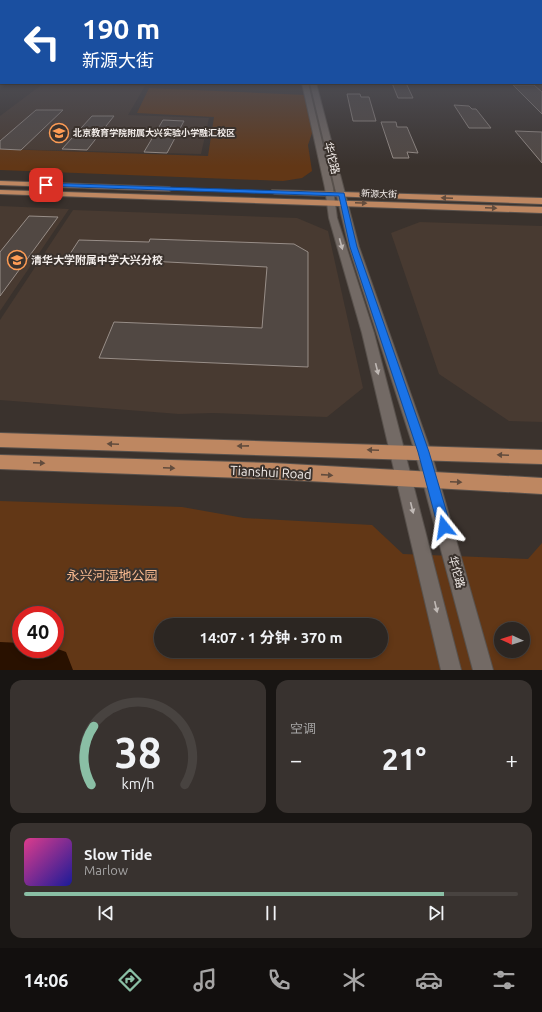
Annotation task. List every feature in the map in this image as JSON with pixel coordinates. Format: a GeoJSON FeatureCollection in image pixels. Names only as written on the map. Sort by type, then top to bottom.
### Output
{"type":"FeatureCollection","features":[{"type":"Feature","properties":{"kind":"main road","name":"新源大街"},"geometry":{"type":"LineString","coordinates":[[0,183],[542,210]]}},
{"type":"Feature","properties":{"kind":"main road","name":"新源大街"},"geometry":{"type":"LineString","coordinates":[[0,192],[336,199],[542,201]]}},
{"type":"Feature","properties":{"kind":"main road","name":"Tianshui Road"},"geometry":{"type":"LineString","coordinates":[[0,440],[397,451],[542,457]]}},
{"type":"Feature","properties":{"kind":"main road","name":"Tianshui Road"},"geometry":{"type":"LineString","coordinates":[[0,462],[272,471],[542,486]]}},
{"type":"Feature","properties":{"kind":"street","name":"华佗路"},"geometry":{"type":"LineString","coordinates":[[310,103],[336,199],[354,247],[424,452],[483,670]]}},
{"type":"Feature","properties":{"kind":"street","name":"华佗路"},"geometry":{"type":"LineString","coordinates":[[317,103],[336,199],[333,218],[368,334],[451,670]]}},
{"type":"Feature","properties":{"kind":"shaded area","name":"北京教育学院附属大兴实验小学融汇校区"},"geometry":{"type":"Polygon","coordinates":[[[17,103],[135,103],[128,115],[209,118],[201,154],[0,149],[0,116],[17,103]]]}},
{"type":"Feature","properties":{"kind":"shaded area","name":"清华大学附属中学大兴分校"},"geometry":{"type":"Polygon","coordinates":[[[0,206],[69,209],[0,311],[0,206]]]}},
{"type":"Feature","properties":{"kind":"shaded area"},"geometry":{"type":"Polygon","coordinates":[[[73,210],[297,218],[328,231],[363,388],[327,417],[213,413],[179,414],[0,400],[0,320],[73,210]]]}},
{"type":"Feature","properties":{"kind":"shaded area"},"geometry":{"type":"Polygon","coordinates":[[[420,222],[542,226],[542,422],[509,421],[439,374],[391,233],[420,222]]]}},
{"type":"Feature","properties":{"kind":"green space"},"geometry":{"type":"Polygon","coordinates":[[[142,103],[308,103],[314,127],[308,145],[312,171],[302,178],[283,181],[0,170],[0,149],[208,156],[214,117],[137,113],[142,103]]]}},
{"type":"Feature","properties":{"kind":"green space","name":"永兴河湿地公园"},"geometry":{"type":"Polygon","coordinates":[[[0,501],[182,507],[244,518],[372,525],[403,554],[528,559],[542,543],[542,670],[0,670],[0,501]]]}},
{"type":"Feature","properties":{"kind":"building"},"geometry":{"type":"Polygon","coordinates":[[[349,103],[371,103],[376,121],[353,121],[349,103]]]}},
{"type":"Feature","properties":{"kind":"building"},"geometry":{"type":"Polygon","coordinates":[[[531,103],[542,103],[542,114],[531,103]]]}},
{"type":"Feature","properties":{"kind":"building"},"geometry":{"type":"Polygon","coordinates":[[[454,105],[469,106],[472,109],[476,109],[491,128],[469,128],[454,105]]]}},
{"type":"Feature","properties":{"kind":"building"},"geometry":{"type":"Polygon","coordinates":[[[36,110],[63,110],[21,150],[0,149],[0,141],[36,110]]]}},
{"type":"Feature","properties":{"kind":"building"},"geometry":{"type":"Polygon","coordinates":[[[92,116],[114,116],[87,150],[62,149],[92,116]]]}},
{"type":"Feature","properties":{"kind":"building"},"geometry":{"type":"Polygon","coordinates":[[[163,120],[184,121],[167,153],[144,152],[163,120]]]}},
{"type":"Feature","properties":{"kind":"building"},"geometry":{"type":"Polygon","coordinates":[[[381,122],[396,122],[397,127],[407,127],[418,153],[407,152],[409,158],[393,158],[381,122]]]}},
{"type":"Feature","properties":{"kind":"building"},"geometry":{"type":"Polygon","coordinates":[[[515,131],[542,132],[542,163],[515,131]]]}},
{"type":"Feature","properties":{"kind":"building"},"geometry":{"type":"Polygon","coordinates":[[[29,216],[58,217],[0,296],[0,252],[29,216]]]}},
{"type":"Feature","properties":{"kind":"building"},"geometry":{"type":"Polygon","coordinates":[[[150,239],[294,244],[308,252],[308,367],[99,358],[114,322],[262,328],[267,267],[68,257],[79,240],[149,242],[150,239]]]}},
{"type":"Feature","properties":{"kind":"waterway"},"geometry":{"type":"LineString","coordinates":[[0,667],[48,670]]}},
{"type":"Feature","properties":{"kind":"place","name":"北京教育学院附属大兴实验小学融汇校区"},"geometry":{"type":"Point","coordinates":[59,133]}},
{"type":"Feature","properties":{"kind":"place","name":"清华大学附属中学大兴分校"},"geometry":{"type":"Point","coordinates":[17,260]}},
{"type":"Feature","properties":{"kind":"route"},"geometry":{"type":"LineString","coordinates":[[46,185],[341,195],[354,247],[424,452],[444,527]]}}]}
